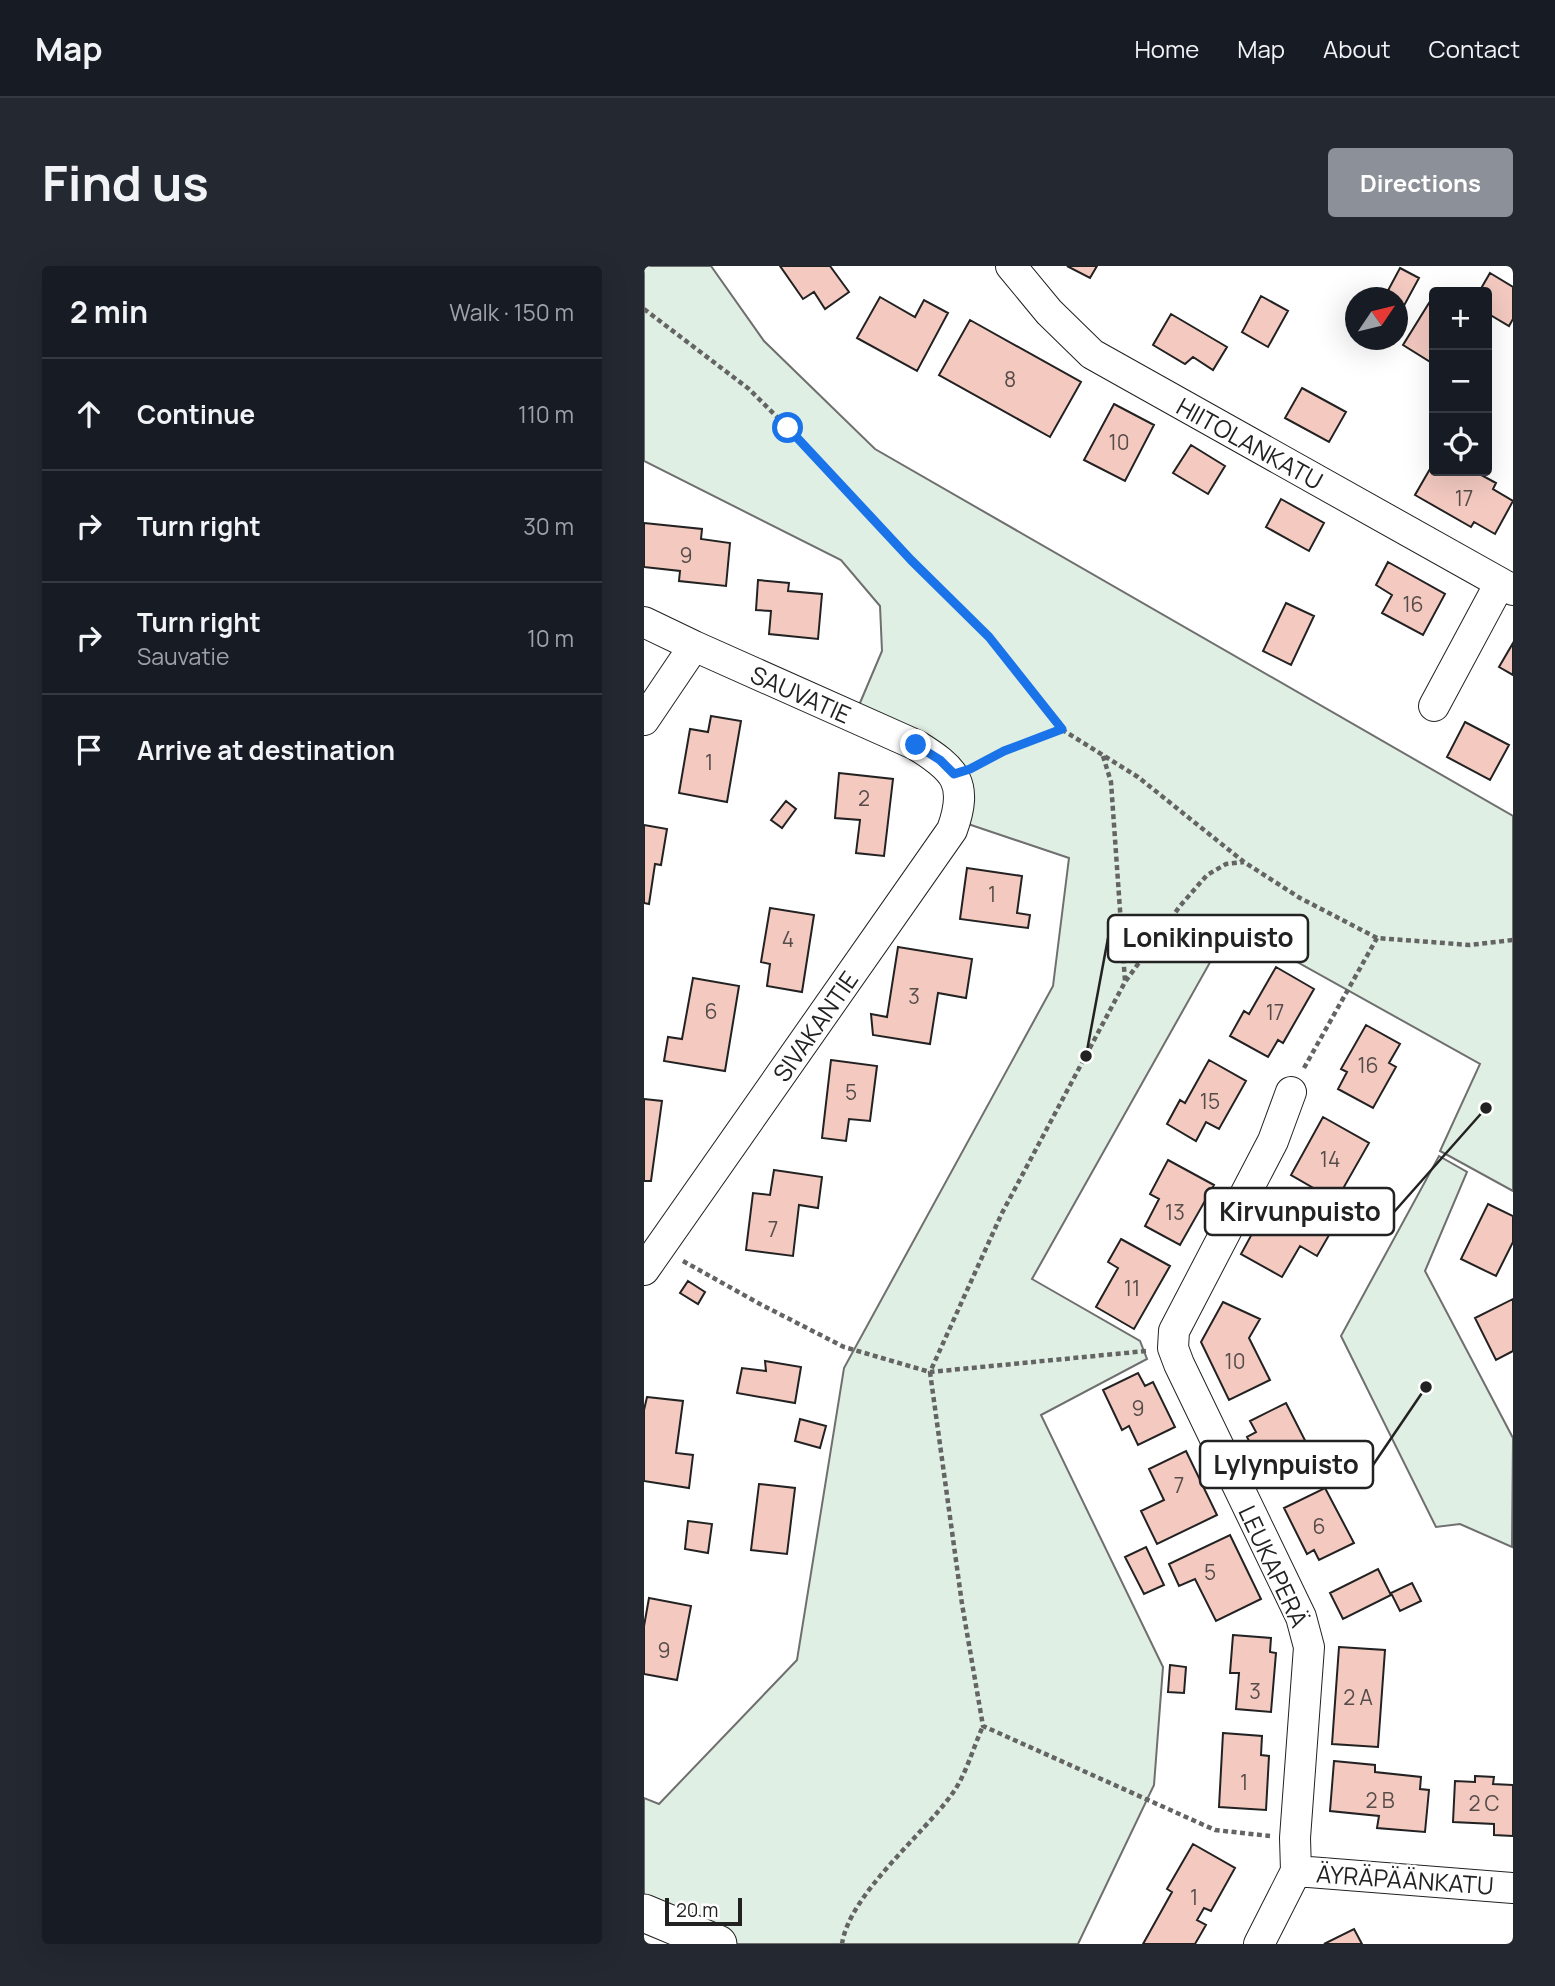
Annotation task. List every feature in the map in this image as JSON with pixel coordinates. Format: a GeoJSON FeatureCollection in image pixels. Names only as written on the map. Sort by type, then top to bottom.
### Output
{"type":"FeatureCollection","features":[{"type":"Feature","properties":{"kind":"main road"},"geometry":{"type":"LineString","coordinates":[[644,1913],[718,1944]]}},
{"type":"Feature","properties":{"kind":"street","name":"HIITOLANKATU"},"geometry":{"type":"LineString","coordinates":[[1011,266],[1049,312],[1093,354],[1509,587]]}},
{"type":"Feature","properties":{"kind":"street"},"geometry":{"type":"LineString","coordinates":[[1434,706],[1509,587]]}},
{"type":"Feature","properties":{"kind":"street","name":"SAUVATIE"},"geometry":{"type":"LineString","coordinates":[[644,622],[916,745],[940,760],[954,774]]}},
{"type":"Feature","properties":{"kind":"street"},"geometry":{"type":"LineString","coordinates":[[644,720],[694,646]]}},
{"type":"Feature","properties":{"kind":"street","name":"SIVAKANTIE"},"geometry":{"type":"LineString","coordinates":[[651,1259],[952,830],[960,810],[961,789],[954,774]]}},
{"type":"Feature","properties":{"kind":"street"},"geometry":{"type":"LineString","coordinates":[[1173,1348],[1174,1331],[1273,1141],[1291,1092]]}},
{"type":"Feature","properties":{"kind":"street","name":"LEUKAPERÄ"},"geometry":{"type":"LineString","coordinates":[[1173,1348],[1301,1617],[1309,1647],[1295,1838],[1296,1871]]}},
{"type":"Feature","properties":{"kind":"street","name":"ÄYRÄPÄÄNKATU"},"geometry":{"type":"LineString","coordinates":[[1259,1944],[1296,1871],[1513,1888]]}},
{"type":"Feature","properties":{"kind":"path"},"geometry":{"type":"LineString","coordinates":[[644,309],[749,389],[769,409],[911,560],[989,637],[1062,729],[1147,784],[1244,862],[1300,898],[1377,937],[1470,945],[1513,940]]}},
{"type":"Feature","properties":{"kind":"path"},"geometry":{"type":"LineString","coordinates":[[954,774],[1062,729]]}},
{"type":"Feature","properties":{"kind":"path"},"geometry":{"type":"LineString","coordinates":[[1103,756],[1111,782],[1125,982]]}},
{"type":"Feature","properties":{"kind":"path"},"geometry":{"type":"LineString","coordinates":[[842,1944],[858,1903],[954,1792],[983,1726],[962,1604],[930,1373],[1002,1213],[1125,982],[1180,906],[1207,875],[1226,864],[1244,862]]}},
{"type":"Feature","properties":{"kind":"path"},"geometry":{"type":"LineString","coordinates":[[1291,1092],[1377,937]]}},
{"type":"Feature","properties":{"kind":"path"},"geometry":{"type":"LineString","coordinates":[[651,1259],[760,1304],[844,1347],[930,1373],[1173,1348]]}},
{"type":"Feature","properties":{"kind":"path"},"geometry":{"type":"LineString","coordinates":[[983,1726],[1215,1830],[1295,1838]]}},
{"type":"Feature","properties":{"kind":"green space"},"geometry":{"type":"Polygon","coordinates":[[[644,266],[711,266],[764,341],[875,449],[1513,816],[1513,1191],[1440,1151],[1480,1064],[1231,925],[1032,1279],[1140,1341],[1147,1359],[1041,1415],[1163,1667],[1154,1785],[1078,1944],[705,1944],[644,1919],[644,1798],[659,1804],[797,1660],[844,1368],[1053,986],[1069,858],[968,824],[968,787],[857,710],[882,651],[880,606],[841,560],[644,461],[644,266]]]}},
{"type":"Feature","properties":{"kind":"green space"},"geometry":{"type":"Polygon","coordinates":[[[1439,1156],[1467,1172],[1425,1271],[1513,1438],[1512,1547],[1460,1524],[1436,1527],[1341,1336],[1439,1156]]]}},
{"type":"Feature","properties":{"kind":"building"},"geometry":{"type":"Polygon","coordinates":[[[780,266],[830,266],[849,292],[825,309],[814,292],[803,299],[780,266]]]}},
{"type":"Feature","properties":{"kind":"building"},"geometry":{"type":"Polygon","coordinates":[[[1067,266],[1097,266],[1090,278],[1067,266]]]}},
{"type":"Feature","properties":{"kind":"building"},"geometry":{"type":"Polygon","coordinates":[[[1400,268],[1419,278],[1408,298],[1408,287],[1390,287],[1400,268]]]}},
{"type":"Feature","properties":{"kind":"building"},"geometry":{"type":"Polygon","coordinates":[[[1490,273],[1513,287],[1513,319],[1509,326],[1492,316],[1492,287],[1482,287],[1490,273]]]}},
{"type":"Feature","properties":{"kind":"building"},"geometry":{"type":"Polygon","coordinates":[[[1261,296],[1288,311],[1268,347],[1242,332],[1261,296]]]}},
{"type":"Feature","properties":{"kind":"building"},"geometry":{"type":"Polygon","coordinates":[[[880,297],[915,317],[924,300],[948,313],[917,371],[857,338],[880,297]]]}},
{"type":"Feature","properties":{"kind":"building"},"geometry":{"type":"Polygon","coordinates":[[[1429,303],[1429,361],[1408,348],[1408,337],[1429,303]]]}},
{"type":"Feature","properties":{"kind":"building"},"geometry":{"type":"Polygon","coordinates":[[[1171,314],[1227,347],[1213,370],[1193,357],[1185,364],[1153,345],[1171,314]]]}},
{"type":"Feature","properties":{"kind":"building"},"geometry":{"type":"Polygon","coordinates":[[[970,320],[1081,382],[1050,437],[939,375],[970,320]]]}},
{"type":"Feature","properties":{"kind":"building"},"geometry":{"type":"Polygon","coordinates":[[[1302,388],[1346,412],[1329,442],[1285,418],[1302,388]]]}},
{"type":"Feature","properties":{"kind":"building"},"geometry":{"type":"Polygon","coordinates":[[[1114,404],[1154,425],[1125,481],[1084,460],[1114,404]]]}},
{"type":"Feature","properties":{"kind":"building"},"geometry":{"type":"Polygon","coordinates":[[[1191,445],[1225,466],[1208,494],[1173,473],[1191,445]]]}},
{"type":"Feature","properties":{"kind":"building"},"geometry":{"type":"Polygon","coordinates":[[[1429,471],[1429,476],[1483,476],[1496,483],[1493,489],[1513,501],[1495,534],[1474,522],[1471,527],[1415,495],[1429,471]]]}},
{"type":"Feature","properties":{"kind":"building"},"geometry":{"type":"Polygon","coordinates":[[[1281,499],[1324,523],[1309,551],[1266,527],[1281,499]]]}},
{"type":"Feature","properties":{"kind":"building"},"geometry":{"type":"Polygon","coordinates":[[[644,523],[702,529],[701,539],[730,543],[726,586],[679,581],[680,571],[644,567],[644,523]]]}},
{"type":"Feature","properties":{"kind":"building"},"geometry":{"type":"Polygon","coordinates":[[[1388,562],[1445,594],[1423,635],[1382,613],[1392,595],[1376,585],[1388,562]]]}},
{"type":"Feature","properties":{"kind":"building"},"geometry":{"type":"Polygon","coordinates":[[[758,580],[789,583],[788,591],[822,594],[818,639],[769,634],[771,611],[756,610],[758,580]]]}},
{"type":"Feature","properties":{"kind":"building"},"geometry":{"type":"Polygon","coordinates":[[[1286,603],[1314,616],[1291,665],[1263,651],[1286,603]]]}},
{"type":"Feature","properties":{"kind":"building"},"geometry":{"type":"Polygon","coordinates":[[[1513,643],[1513,675],[1499,667],[1513,643]]]}},
{"type":"Feature","properties":{"kind":"building"},"geometry":{"type":"Polygon","coordinates":[[[711,716],[741,721],[727,802],[679,793],[690,729],[708,732],[711,716]]]}},
{"type":"Feature","properties":{"kind":"building"},"geometry":{"type":"Polygon","coordinates":[[[1465,722],[1509,745],[1490,780],[1447,757],[1465,722]]]}},
{"type":"Feature","properties":{"kind":"building"},"geometry":{"type":"Polygon","coordinates":[[[839,773],[893,779],[884,856],[856,853],[860,820],[835,818],[839,773]]]}},
{"type":"Feature","properties":{"kind":"building"},"geometry":{"type":"Polygon","coordinates":[[[786,801],[796,809],[782,828],[771,820],[786,801]]]}},
{"type":"Feature","properties":{"kind":"building"},"geometry":{"type":"Polygon","coordinates":[[[644,825],[667,829],[661,865],[655,864],[649,904],[644,903],[644,825]]]}},
{"type":"Feature","properties":{"kind":"building"},"geometry":{"type":"Polygon","coordinates":[[[967,868],[1022,876],[1017,913],[1030,915],[1028,928],[960,919],[967,868]]]}},
{"type":"Feature","properties":{"kind":"building"},"geometry":{"type":"Polygon","coordinates":[[[770,908],[814,915],[802,992],[767,986],[770,964],[761,962],[770,908]]]}},
{"type":"Feature","properties":{"kind":"building"},"geometry":{"type":"Polygon","coordinates":[[[898,947],[972,959],[966,998],[938,993],[930,1044],[873,1035],[871,1014],[887,1017],[898,947]]]}},
{"type":"Feature","properties":{"kind":"building"},"geometry":{"type":"Polygon","coordinates":[[[1276,967],[1314,989],[1283,1043],[1278,1040],[1268,1057],[1230,1036],[1244,1011],[1249,1014],[1276,967]]]}},
{"type":"Feature","properties":{"kind":"building"},"geometry":{"type":"Polygon","coordinates":[[[693,978],[739,986],[725,1071],[664,1061],[668,1037],[682,1039],[693,978]]]}},
{"type":"Feature","properties":{"kind":"building"},"geometry":{"type":"Polygon","coordinates":[[[1366,1025],[1400,1044],[1389,1063],[1396,1067],[1373,1108],[1338,1089],[1347,1072],[1341,1069],[1366,1025]]]}},
{"type":"Feature","properties":{"kind":"building"},"geometry":{"type":"Polygon","coordinates":[[[831,1060],[877,1066],[870,1121],[849,1119],[846,1141],[822,1138],[831,1060]]]}},
{"type":"Feature","properties":{"kind":"building"},"geometry":{"type":"Polygon","coordinates":[[[1209,1060],[1246,1081],[1219,1129],[1206,1122],[1196,1141],[1167,1124],[1180,1100],[1185,1103],[1209,1060]]]}},
{"type":"Feature","properties":{"kind":"building"},"geometry":{"type":"Polygon","coordinates":[[[644,1099],[662,1101],[651,1181],[644,1181],[644,1099]]]}},
{"type":"Feature","properties":{"kind":"building"},"geometry":{"type":"Polygon","coordinates":[[[1323,1117],[1369,1143],[1336,1201],[1291,1175],[1323,1117]]]}},
{"type":"Feature","properties":{"kind":"building"},"geometry":{"type":"Polygon","coordinates":[[[1168,1160],[1214,1185],[1180,1245],[1145,1226],[1159,1199],[1150,1194],[1168,1160]]]}},
{"type":"Feature","properties":{"kind":"building"},"geometry":{"type":"Polygon","coordinates":[[[774,1170],[822,1177],[818,1208],[799,1205],[793,1256],[746,1250],[753,1193],[770,1195],[774,1170]]]}},
{"type":"Feature","properties":{"kind":"building"},"geometry":{"type":"Polygon","coordinates":[[[1272,1197],[1332,1230],[1317,1256],[1300,1246],[1282,1277],[1241,1254],[1272,1197]]]}},
{"type":"Feature","properties":{"kind":"building"},"geometry":{"type":"Polygon","coordinates":[[[1488,1204],[1513,1216],[1513,1242],[1496,1276],[1461,1259],[1488,1204]]]}},
{"type":"Feature","properties":{"kind":"building"},"geometry":{"type":"Polygon","coordinates":[[[1121,1239],[1170,1266],[1134,1329],[1096,1307],[1118,1268],[1108,1262],[1121,1239]]]}},
{"type":"Feature","properties":{"kind":"building"},"geometry":{"type":"Polygon","coordinates":[[[688,1281],[705,1292],[698,1304],[680,1293],[688,1281]]]}},
{"type":"Feature","properties":{"kind":"building"},"geometry":{"type":"Polygon","coordinates":[[[1513,1299],[1513,1351],[1496,1360],[1475,1318],[1513,1299]]]}},
{"type":"Feature","properties":{"kind":"building"},"geometry":{"type":"Polygon","coordinates":[[[1223,1302],[1260,1319],[1249,1338],[1270,1380],[1229,1400],[1201,1342],[1223,1302]]]}},
{"type":"Feature","properties":{"kind":"building"},"geometry":{"type":"Polygon","coordinates":[[[765,1361],[801,1367],[795,1403],[737,1393],[742,1368],[766,1371],[765,1361]]]}},
{"type":"Feature","properties":{"kind":"building"},"geometry":{"type":"Polygon","coordinates":[[[1138,1373],[1145,1386],[1153,1382],[1175,1427],[1138,1445],[1129,1426],[1122,1430],[1103,1390],[1138,1373]]]}},
{"type":"Feature","properties":{"kind":"building"},"geometry":{"type":"Polygon","coordinates":[[[647,1397],[683,1401],[676,1453],[693,1455],[689,1488],[644,1481],[644,1410],[647,1397]]]}},
{"type":"Feature","properties":{"kind":"building"},"geometry":{"type":"Polygon","coordinates":[[[1286,1403],[1316,1462],[1271,1485],[1247,1437],[1256,1432],[1250,1421],[1286,1403]]]}},
{"type":"Feature","properties":{"kind":"building"},"geometry":{"type":"Polygon","coordinates":[[[800,1419],[826,1426],[820,1448],[795,1441],[800,1419]]]}},
{"type":"Feature","properties":{"kind":"building"},"geometry":{"type":"Polygon","coordinates":[[[1186,1451],[1217,1515],[1157,1544],[1141,1511],[1164,1500],[1149,1469],[1186,1451]]]}},
{"type":"Feature","properties":{"kind":"building"},"geometry":{"type":"Polygon","coordinates":[[[759,1484],[795,1488],[787,1554],[751,1550],[759,1484]]]}},
{"type":"Feature","properties":{"kind":"building"},"geometry":{"type":"Polygon","coordinates":[[[1325,1488],[1354,1543],[1319,1560],[1314,1550],[1307,1554],[1284,1508],[1325,1488]]]}},
{"type":"Feature","properties":{"kind":"building"},"geometry":{"type":"Polygon","coordinates":[[[688,1521],[712,1524],[708,1553],[685,1549],[688,1521]]]}},
{"type":"Feature","properties":{"kind":"building"},"geometry":{"type":"Polygon","coordinates":[[[1230,1535],[1261,1599],[1216,1621],[1195,1579],[1179,1586],[1169,1564],[1230,1535]]]}},
{"type":"Feature","properties":{"kind":"building"},"geometry":{"type":"Polygon","coordinates":[[[1146,1547],[1164,1585],[1144,1594],[1125,1557],[1146,1547]]]}},
{"type":"Feature","properties":{"kind":"building"},"geometry":{"type":"Polygon","coordinates":[[[1378,1569],[1391,1595],[1343,1619],[1330,1593],[1378,1569]]]}},
{"type":"Feature","properties":{"kind":"building"},"geometry":{"type":"Polygon","coordinates":[[[1412,1583],[1421,1601],[1400,1611],[1391,1593],[1412,1583]]]}},
{"type":"Feature","properties":{"kind":"building"},"geometry":{"type":"Polygon","coordinates":[[[649,1598],[691,1606],[677,1680],[644,1674],[644,1626],[649,1598]]]}},
{"type":"Feature","properties":{"kind":"building"},"geometry":{"type":"Polygon","coordinates":[[[1233,1635],[1271,1638],[1270,1652],[1276,1653],[1271,1712],[1236,1709],[1239,1673],[1230,1673],[1233,1635]]]}},
{"type":"Feature","properties":{"kind":"building"},"geometry":{"type":"Polygon","coordinates":[[[1339,1647],[1385,1650],[1378,1747],[1332,1744],[1339,1647]]]}},
{"type":"Feature","properties":{"kind":"building"},"geometry":{"type":"Polygon","coordinates":[[[1170,1665],[1186,1667],[1184,1693],[1168,1692],[1170,1665]]]}},
{"type":"Feature","properties":{"kind":"building"},"geometry":{"type":"Polygon","coordinates":[[[1223,1733],[1262,1736],[1261,1755],[1269,1756],[1266,1810],[1219,1807],[1223,1733]]]}},
{"type":"Feature","properties":{"kind":"building"},"geometry":{"type":"Polygon","coordinates":[[[1334,1761],[1375,1765],[1375,1772],[1421,1777],[1420,1789],[1429,1790],[1425,1832],[1377,1828],[1379,1816],[1330,1811],[1334,1761]]]}},
{"type":"Feature","properties":{"kind":"building"},"geometry":{"type":"Polygon","coordinates":[[[1475,1776],[1494,1777],[1493,1784],[1513,1785],[1513,1836],[1494,1835],[1494,1824],[1453,1822],[1455,1781],[1475,1782],[1475,1776]]]}},
{"type":"Feature","properties":{"kind":"building"},"geometry":{"type":"Polygon","coordinates":[[[1193,1844],[1235,1868],[1211,1911],[1204,1908],[1197,1920],[1206,1925],[1195,1944],[1143,1944],[1172,1892],[1167,1889],[1193,1844]]]}},
{"type":"Feature","properties":{"kind":"building"},"geometry":{"type":"Polygon","coordinates":[[[1354,1929],[1362,1944],[1324,1944],[1354,1929]]]}},
{"type":"Feature","properties":{"kind":"place","name":"Lonikinpuisto"},"geometry":{"type":"Point","coordinates":[1086,1056]}},
{"type":"Feature","properties":{"kind":"place","name":"Kirvunpuisto"},"geometry":{"type":"Point","coordinates":[1486,1108]}},
{"type":"Feature","properties":{"kind":"place","name":"Lylynpuisto"},"geometry":{"type":"Point","coordinates":[1426,1387]}},
{"type":"Feature","properties":{"kind":"route"},"geometry":{"type":"LineString","coordinates":[[788,428],[911,560],[989,637],[1062,729],[954,774],[940,760],[916,745]]}}]}
